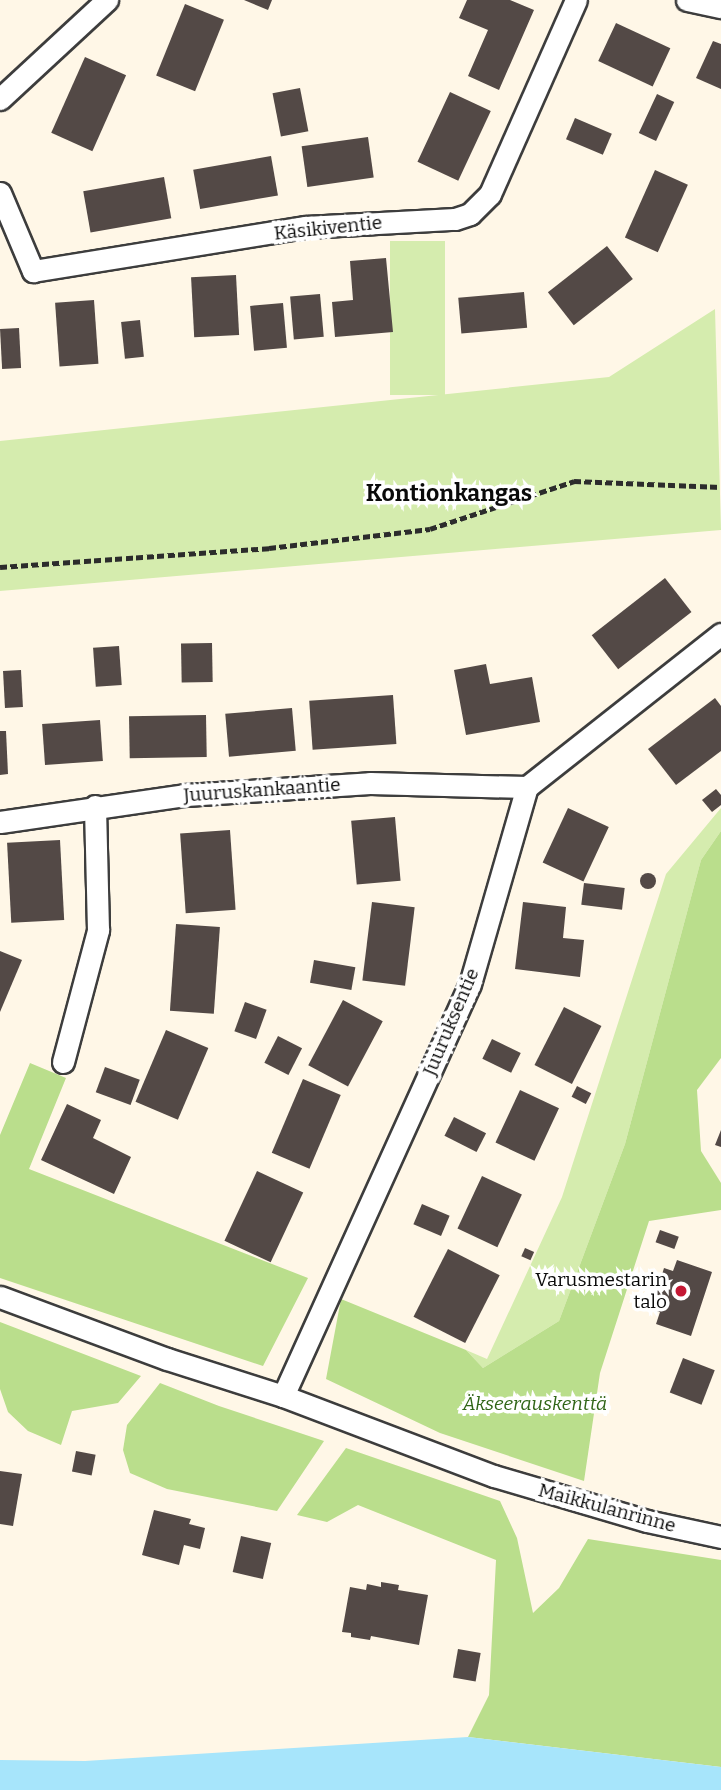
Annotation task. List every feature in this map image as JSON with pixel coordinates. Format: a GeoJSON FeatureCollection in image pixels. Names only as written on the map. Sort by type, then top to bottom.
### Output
{"type":"FeatureCollection","features":[{"type":"Feature","properties":{"kind":"street"},"geometry":{"type":"LineString","coordinates":[[0,99],[107,0]]}},
{"type":"Feature","properties":{"kind":"street","name":"Käsikiventie"},"geometry":{"type":"LineString","coordinates":[[0,193],[33,271],[305,227],[455,219],[470,214],[490,194],[576,0]]}},
{"type":"Feature","properties":{"kind":"street"},"geometry":{"type":"LineString","coordinates":[[687,0],[721,7]]}},
{"type":"Feature","properties":{"kind":"street"},"geometry":{"type":"LineString","coordinates":[[527,787],[721,634]]}},
{"type":"Feature","properties":{"kind":"street","name":"Juuruskankaantie"},"geometry":{"type":"LineString","coordinates":[[0,822],[95,806],[186,795],[370,783],[527,787]]}},
{"type":"Feature","properties":{"kind":"street","name":"Juuruksentie"},"geometry":{"type":"LineString","coordinates":[[283,1396],[470,984],[527,787]]}},
{"type":"Feature","properties":{"kind":"street"},"geometry":{"type":"LineString","coordinates":[[63,1062],[98,929],[95,806]]}},
{"type":"Feature","properties":{"kind":"street"},"geometry":{"type":"LineString","coordinates":[[0,1297],[167,1359],[283,1396]]}},
{"type":"Feature","properties":{"kind":"street","name":"Maikkulanrinne"},"geometry":{"type":"LineString","coordinates":[[283,1396],[494,1476],[647,1521],[721,1536]]}},
{"type":"Feature","properties":{"kind":"path"},"geometry":{"type":"LineString","coordinates":[[0,567],[269,548],[430,529],[574,481],[721,487]]}},
{"type":"Feature","properties":{"kind":"green space"},"geometry":{"type":"Polygon","coordinates":[[[390,241],[445,241],[445,395],[390,395],[390,241]]]}},
{"type":"Feature","properties":{"kind":"green space"},"geometry":{"type":"Polygon","coordinates":[[[715,309],[721,530],[0,591],[0,441],[609,377],[715,309]]]}},
{"type":"Feature","properties":{"kind":"green space"},"geometry":{"type":"Polygon","coordinates":[[[721,808],[721,831],[701,860],[625,1144],[559,1321],[483,1368],[466,1350],[487,1359],[562,1197],[666,874],[721,808]]]}},
{"type":"Feature","properties":{"kind":"green space","name":"Äkseerauskenttä"},"geometry":{"type":"Polygon","coordinates":[[[721,831],[721,1058],[697,1090],[701,1151],[721,1183],[721,1210],[649,1221],[600,1373],[584,1481],[440,1433],[326,1379],[341,1299],[466,1350],[483,1368],[559,1321],[625,1144],[701,860],[721,831]]]}},
{"type":"Feature","properties":{"kind":"green space"},"geometry":{"type":"Polygon","coordinates":[[[30,1063],[66,1078],[29,1169],[308,1278],[263,1366],[0,1278],[0,1135],[30,1063]]]}},
{"type":"Feature","properties":{"kind":"green space"},"geometry":{"type":"Polygon","coordinates":[[[0,1322],[141,1376],[118,1403],[72,1411],[61,1445],[28,1431],[8,1412],[0,1389],[0,1322]]]}},
{"type":"Feature","properties":{"kind":"green space"},"geometry":{"type":"Polygon","coordinates":[[[160,1383],[324,1441],[277,1511],[167,1489],[130,1473],[123,1450],[127,1425],[160,1383]]]}},
{"type":"Feature","properties":{"kind":"green space"},"geometry":{"type":"Polygon","coordinates":[[[346,1448],[500,1501],[517,1538],[533,1613],[559,1588],[588,1539],[721,1560],[721,1767],[468,1737],[489,1695],[496,1560],[358,1505],[327,1522],[297,1515],[346,1448]]]}},
{"type":"Feature","properties":{"kind":"water"},"geometry":{"type":"Polygon","coordinates":[[[468,1737],[721,1767],[721,1790],[0,1790],[0,1760],[85,1761],[468,1737]]]}},
{"type":"Feature","properties":{"kind":"building"},"geometry":{"type":"Polygon","coordinates":[[[244,0],[272,0],[268,10],[244,0]]]}},
{"type":"Feature","properties":{"kind":"building"},"geometry":{"type":"Polygon","coordinates":[[[467,0],[510,0],[534,10],[499,90],[468,76],[488,30],[459,18],[467,0]]]}},
{"type":"Feature","properties":{"kind":"building"},"geometry":{"type":"Polygon","coordinates":[[[185,4],[224,20],[195,91],[156,75],[185,4]]]}},
{"type":"Feature","properties":{"kind":"building"},"geometry":{"type":"Polygon","coordinates":[[[616,23],[670,48],[653,86],[598,61],[616,23]]]}},
{"type":"Feature","properties":{"kind":"building"},"geometry":{"type":"Polygon","coordinates":[[[713,41],[721,44],[721,89],[696,78],[713,41]]]}},
{"type":"Feature","properties":{"kind":"building"},"geometry":{"type":"Polygon","coordinates":[[[85,57],[126,75],[92,151],[51,133],[85,57]]]}},
{"type":"Feature","properties":{"kind":"building"},"geometry":{"type":"Polygon","coordinates":[[[300,88],[308,131],[281,137],[273,93],[300,88]]]}},
{"type":"Feature","properties":{"kind":"building"},"geometry":{"type":"Polygon","coordinates":[[[450,92],[491,111],[458,181],[417,162],[450,92]]]}},
{"type":"Feature","properties":{"kind":"building"},"geometry":{"type":"Polygon","coordinates":[[[657,94],[674,102],[656,141],[639,133],[657,94]]]}},
{"type":"Feature","properties":{"kind":"building"},"geometry":{"type":"Polygon","coordinates":[[[575,118],[612,134],[603,155],[566,139],[575,118]]]}},
{"type":"Feature","properties":{"kind":"building"},"geometry":{"type":"Polygon","coordinates":[[[368,137],[374,178],[307,187],[302,146],[368,137]]]}},
{"type":"Feature","properties":{"kind":"building"},"geometry":{"type":"Polygon","coordinates":[[[271,156],[278,195],[200,209],[193,170],[271,156]]]}},
{"type":"Feature","properties":{"kind":"building"},"geometry":{"type":"Polygon","coordinates":[[[655,170],[688,185],[658,252],[625,238],[655,170]]]}},
{"type":"Feature","properties":{"kind":"building"},"geometry":{"type":"Polygon","coordinates":[[[164,177],[171,218],[91,233],[83,191],[164,177]]]}},
{"type":"Feature","properties":{"kind":"building"},"geometry":{"type":"Polygon","coordinates":[[[607,246],[633,279],[574,325],[548,292],[607,246]]]}},
{"type":"Feature","properties":{"kind":"building"},"geometry":{"type":"Polygon","coordinates":[[[386,258],[393,332],[335,337],[332,302],[353,300],[350,261],[386,258]]]}},
{"type":"Feature","properties":{"kind":"building"},"geometry":{"type":"Polygon","coordinates":[[[236,275],[239,335],[194,337],[191,277],[236,275]]]}},
{"type":"Feature","properties":{"kind":"building"},"geometry":{"type":"Polygon","coordinates":[[[524,292],[527,328],[461,334],[458,298],[524,292]]]}},
{"type":"Feature","properties":{"kind":"building"},"geometry":{"type":"Polygon","coordinates":[[[320,294],[324,337],[294,339],[290,297],[320,294]]]}},
{"type":"Feature","properties":{"kind":"building"},"geometry":{"type":"Polygon","coordinates":[[[94,300],[98,364],[60,367],[55,303],[94,300]]]}},
{"type":"Feature","properties":{"kind":"building"},"geometry":{"type":"Polygon","coordinates":[[[283,303],[287,348],[254,351],[250,306],[283,303]]]}},
{"type":"Feature","properties":{"kind":"building"},"geometry":{"type":"Polygon","coordinates":[[[140,320],[144,357],[125,359],[121,322],[140,320]]]}},
{"type":"Feature","properties":{"kind":"building"},"geometry":{"type":"Polygon","coordinates":[[[19,328],[21,368],[2,369],[0,329],[19,328]]]}},
{"type":"Feature","properties":{"kind":"building"},"geometry":{"type":"Polygon","coordinates":[[[665,578],[691,612],[618,669],[592,635],[665,578]]]}},
{"type":"Feature","properties":{"kind":"building"},"geometry":{"type":"Polygon","coordinates":[[[212,643],[213,682],[182,683],[181,644],[212,643]]]}},
{"type":"Feature","properties":{"kind":"building"},"geometry":{"type":"Polygon","coordinates":[[[119,646],[122,685],[96,687],[93,648],[119,646]]]}},
{"type":"Feature","properties":{"kind":"building"},"geometry":{"type":"Polygon","coordinates":[[[486,664],[490,684],[532,677],[540,722],[466,735],[454,670],[486,664]]]}},
{"type":"Feature","properties":{"kind":"building"},"geometry":{"type":"Polygon","coordinates":[[[21,670],[23,707],[5,708],[3,671],[21,670]]]}},
{"type":"Feature","properties":{"kind":"building"},"geometry":{"type":"Polygon","coordinates":[[[393,695],[396,744],[313,750],[309,701],[393,695]]]}},
{"type":"Feature","properties":{"kind":"building"},"geometry":{"type":"Polygon","coordinates":[[[715,698],[721,706],[721,751],[676,785],[648,749],[715,698]]]}},
{"type":"Feature","properties":{"kind":"building"},"geometry":{"type":"Polygon","coordinates":[[[292,708],[296,751],[229,757],[225,714],[292,708]]]}},
{"type":"Feature","properties":{"kind":"building"},"geometry":{"type":"Polygon","coordinates":[[[206,715],[207,757],[130,758],[129,716],[206,715]]]}},
{"type":"Feature","properties":{"kind":"building"},"geometry":{"type":"Polygon","coordinates":[[[100,720],[103,761],[45,765],[42,724],[100,720]]]}},
{"type":"Feature","properties":{"kind":"building"},"geometry":{"type":"Polygon","coordinates":[[[0,731],[6,731],[8,774],[0,775],[0,731]]]}},
{"type":"Feature","properties":{"kind":"building"},"geometry":{"type":"Polygon","coordinates":[[[716,789],[721,795],[721,805],[712,812],[702,800],[716,789]]]}},
{"type":"Feature","properties":{"kind":"building"},"geometry":{"type":"Polygon","coordinates":[[[568,808],[609,827],[583,881],[543,862],[568,808]]]}},
{"type":"Feature","properties":{"kind":"building"},"geometry":{"type":"Polygon","coordinates":[[[395,817],[401,881],[357,885],[351,821],[395,817]]]}},
{"type":"Feature","properties":{"kind":"building"},"geometry":{"type":"Polygon","coordinates":[[[230,830],[236,910],[186,913],[180,833],[230,830]]]}},
{"type":"Feature","properties":{"kind":"building"},"geometry":{"type":"Polygon","coordinates":[[[60,840],[64,920],[11,923],[7,843],[60,840]]]}},
{"type":"Feature","properties":{"kind":"building"},"geometry":{"type":"Polygon","coordinates":[[[645,873],[651,873],[656,881],[654,887],[645,889],[640,884],[640,878],[645,873]]]}},
{"type":"Feature","properties":{"kind":"building"},"geometry":{"type":"Polygon","coordinates":[[[584,883],[625,888],[622,910],[581,905],[584,883]]]}},
{"type":"Feature","properties":{"kind":"building"},"geometry":{"type":"Polygon","coordinates":[[[372,902],[415,907],[405,986],[362,980],[372,902]]]}},
{"type":"Feature","properties":{"kind":"building"},"geometry":{"type":"Polygon","coordinates":[[[523,902],[566,907],[563,938],[584,940],[580,977],[515,969],[523,902]]]}},
{"type":"Feature","properties":{"kind":"building"},"geometry":{"type":"Polygon","coordinates":[[[176,924],[220,927],[214,1014],[170,1011],[176,924]]]}},
{"type":"Feature","properties":{"kind":"building"},"geometry":{"type":"Polygon","coordinates":[[[0,951],[22,960],[0,1012],[0,951]]]}},
{"type":"Feature","properties":{"kind":"building"},"geometry":{"type":"Polygon","coordinates":[[[314,960],[355,967],[351,990],[310,983],[314,960]]]}},
{"type":"Feature","properties":{"kind":"building"},"geometry":{"type":"Polygon","coordinates":[[[343,1000],[383,1021],[348,1086],[308,1065],[343,1000]]]}},
{"type":"Feature","properties":{"kind":"building"},"geometry":{"type":"Polygon","coordinates":[[[245,1002],[267,1010],[256,1039],[234,1031],[245,1002]]]}},
{"type":"Feature","properties":{"kind":"building"},"geometry":{"type":"Polygon","coordinates":[[[564,1007],[601,1026],[572,1084],[534,1065],[564,1007]]]}},
{"type":"Feature","properties":{"kind":"building"},"geometry":{"type":"Polygon","coordinates":[[[166,1030],[208,1048],[178,1120],[136,1102],[166,1030]]]}},
{"type":"Feature","properties":{"kind":"building"},"geometry":{"type":"Polygon","coordinates":[[[278,1036],[302,1048],[288,1075],[264,1063],[278,1036]]]}},
{"type":"Feature","properties":{"kind":"building"},"geometry":{"type":"Polygon","coordinates":[[[492,1039],[521,1053],[511,1073],[482,1059],[492,1039]]]}},
{"type":"Feature","properties":{"kind":"building"},"geometry":{"type":"Polygon","coordinates":[[[105,1067],[140,1080],[131,1105],[96,1092],[105,1067]]]}},
{"type":"Feature","properties":{"kind":"building"},"geometry":{"type":"Polygon","coordinates":[[[303,1079],[341,1095],[309,1169],[272,1153],[303,1079]]]}},
{"type":"Feature","properties":{"kind":"building"},"geometry":{"type":"Polygon","coordinates":[[[577,1086],[591,1093],[586,1104],[572,1097],[577,1086]]]}},
{"type":"Feature","properties":{"kind":"building"},"geometry":{"type":"Polygon","coordinates":[[[520,1090],[559,1108],[534,1161],[495,1143],[520,1090]]]}},
{"type":"Feature","properties":{"kind":"building"},"geometry":{"type":"Polygon","coordinates":[[[67,1104],[101,1120],[93,1138],[131,1157],[114,1194],[41,1160],[67,1104]]]}},
{"type":"Feature","properties":{"kind":"building"},"geometry":{"type":"Polygon","coordinates":[[[454,1117],[486,1133],[477,1152],[444,1136],[454,1117]]]}},
{"type":"Feature","properties":{"kind":"building"},"geometry":{"type":"Polygon","coordinates":[[[721,1130],[721,1147],[715,1145],[721,1130]]]}},
{"type":"Feature","properties":{"kind":"building"},"geometry":{"type":"Polygon","coordinates":[[[257,1171],[303,1193],[271,1262],[224,1241],[257,1171]]]}},
{"type":"Feature","properties":{"kind":"building"},"geometry":{"type":"Polygon","coordinates":[[[482,1176],[522,1195],[497,1247],[457,1229],[482,1176]]]}},
{"type":"Feature","properties":{"kind":"building"},"geometry":{"type":"Polygon","coordinates":[[[422,1204],[450,1216],[441,1236],[413,1224],[422,1204]]]}},
{"type":"Feature","properties":{"kind":"building"},"geometry":{"type":"Polygon","coordinates":[[[660,1230],[679,1237],[674,1249],[656,1242],[660,1230]]]}},
{"type":"Feature","properties":{"kind":"building"},"geometry":{"type":"Polygon","coordinates":[[[525,1248],[534,1252],[530,1260],[521,1256],[525,1248]]]}},
{"type":"Feature","properties":{"kind":"building"},"geometry":{"type":"Polygon","coordinates":[[[448,1249],[500,1275],[465,1343],[413,1317],[448,1249]]]}},
{"type":"Feature","properties":{"kind":"building","name":"Varusmestarin talo"},"geometry":{"type":"Polygon","coordinates":[[[677,1260],[712,1272],[691,1336],[656,1324],[660,1312],[651,1310],[664,1268],[673,1271],[677,1260]]]}},
{"type":"Feature","properties":{"kind":"building"},"geometry":{"type":"Polygon","coordinates":[[[683,1358],[715,1370],[701,1405],[670,1393],[683,1358]]]}},
{"type":"Feature","properties":{"kind":"building"},"geometry":{"type":"Polygon","coordinates":[[[76,1451],[96,1455],[92,1475],[72,1472],[76,1451]]]}},
{"type":"Feature","properties":{"kind":"building"},"geometry":{"type":"Polygon","coordinates":[[[0,1471],[22,1474],[13,1526],[0,1524],[0,1471]]]}},
{"type":"Feature","properties":{"kind":"building"},"geometry":{"type":"Polygon","coordinates":[[[154,1510],[191,1519],[189,1524],[205,1528],[200,1549],[184,1545],[179,1565],[142,1555],[154,1510]]]}},
{"type":"Feature","properties":{"kind":"building"},"geometry":{"type":"Polygon","coordinates":[[[241,1536],[271,1543],[263,1579],[233,1572],[241,1536]]]}},
{"type":"Feature","properties":{"kind":"building"},"geometry":{"type":"Polygon","coordinates":[[[381,1582],[399,1585],[398,1590],[428,1595],[419,1645],[371,1636],[370,1640],[351,1637],[351,1633],[342,1632],[350,1587],[366,1590],[367,1584],[381,1587],[381,1582]]]}},
{"type":"Feature","properties":{"kind":"building"},"geometry":{"type":"Polygon","coordinates":[[[458,1649],[481,1653],[476,1682],[453,1678],[458,1649]]]}},
{"type":"Feature","properties":{"kind":"place","name":"Varusmestarin talo"},"geometry":{"type":"Point","coordinates":[681,1291]}},
{"type":"Feature","properties":{"kind":"district","name":"Kontionkangas"},"geometry":{"type":"Point","coordinates":[449,493]}}]}
